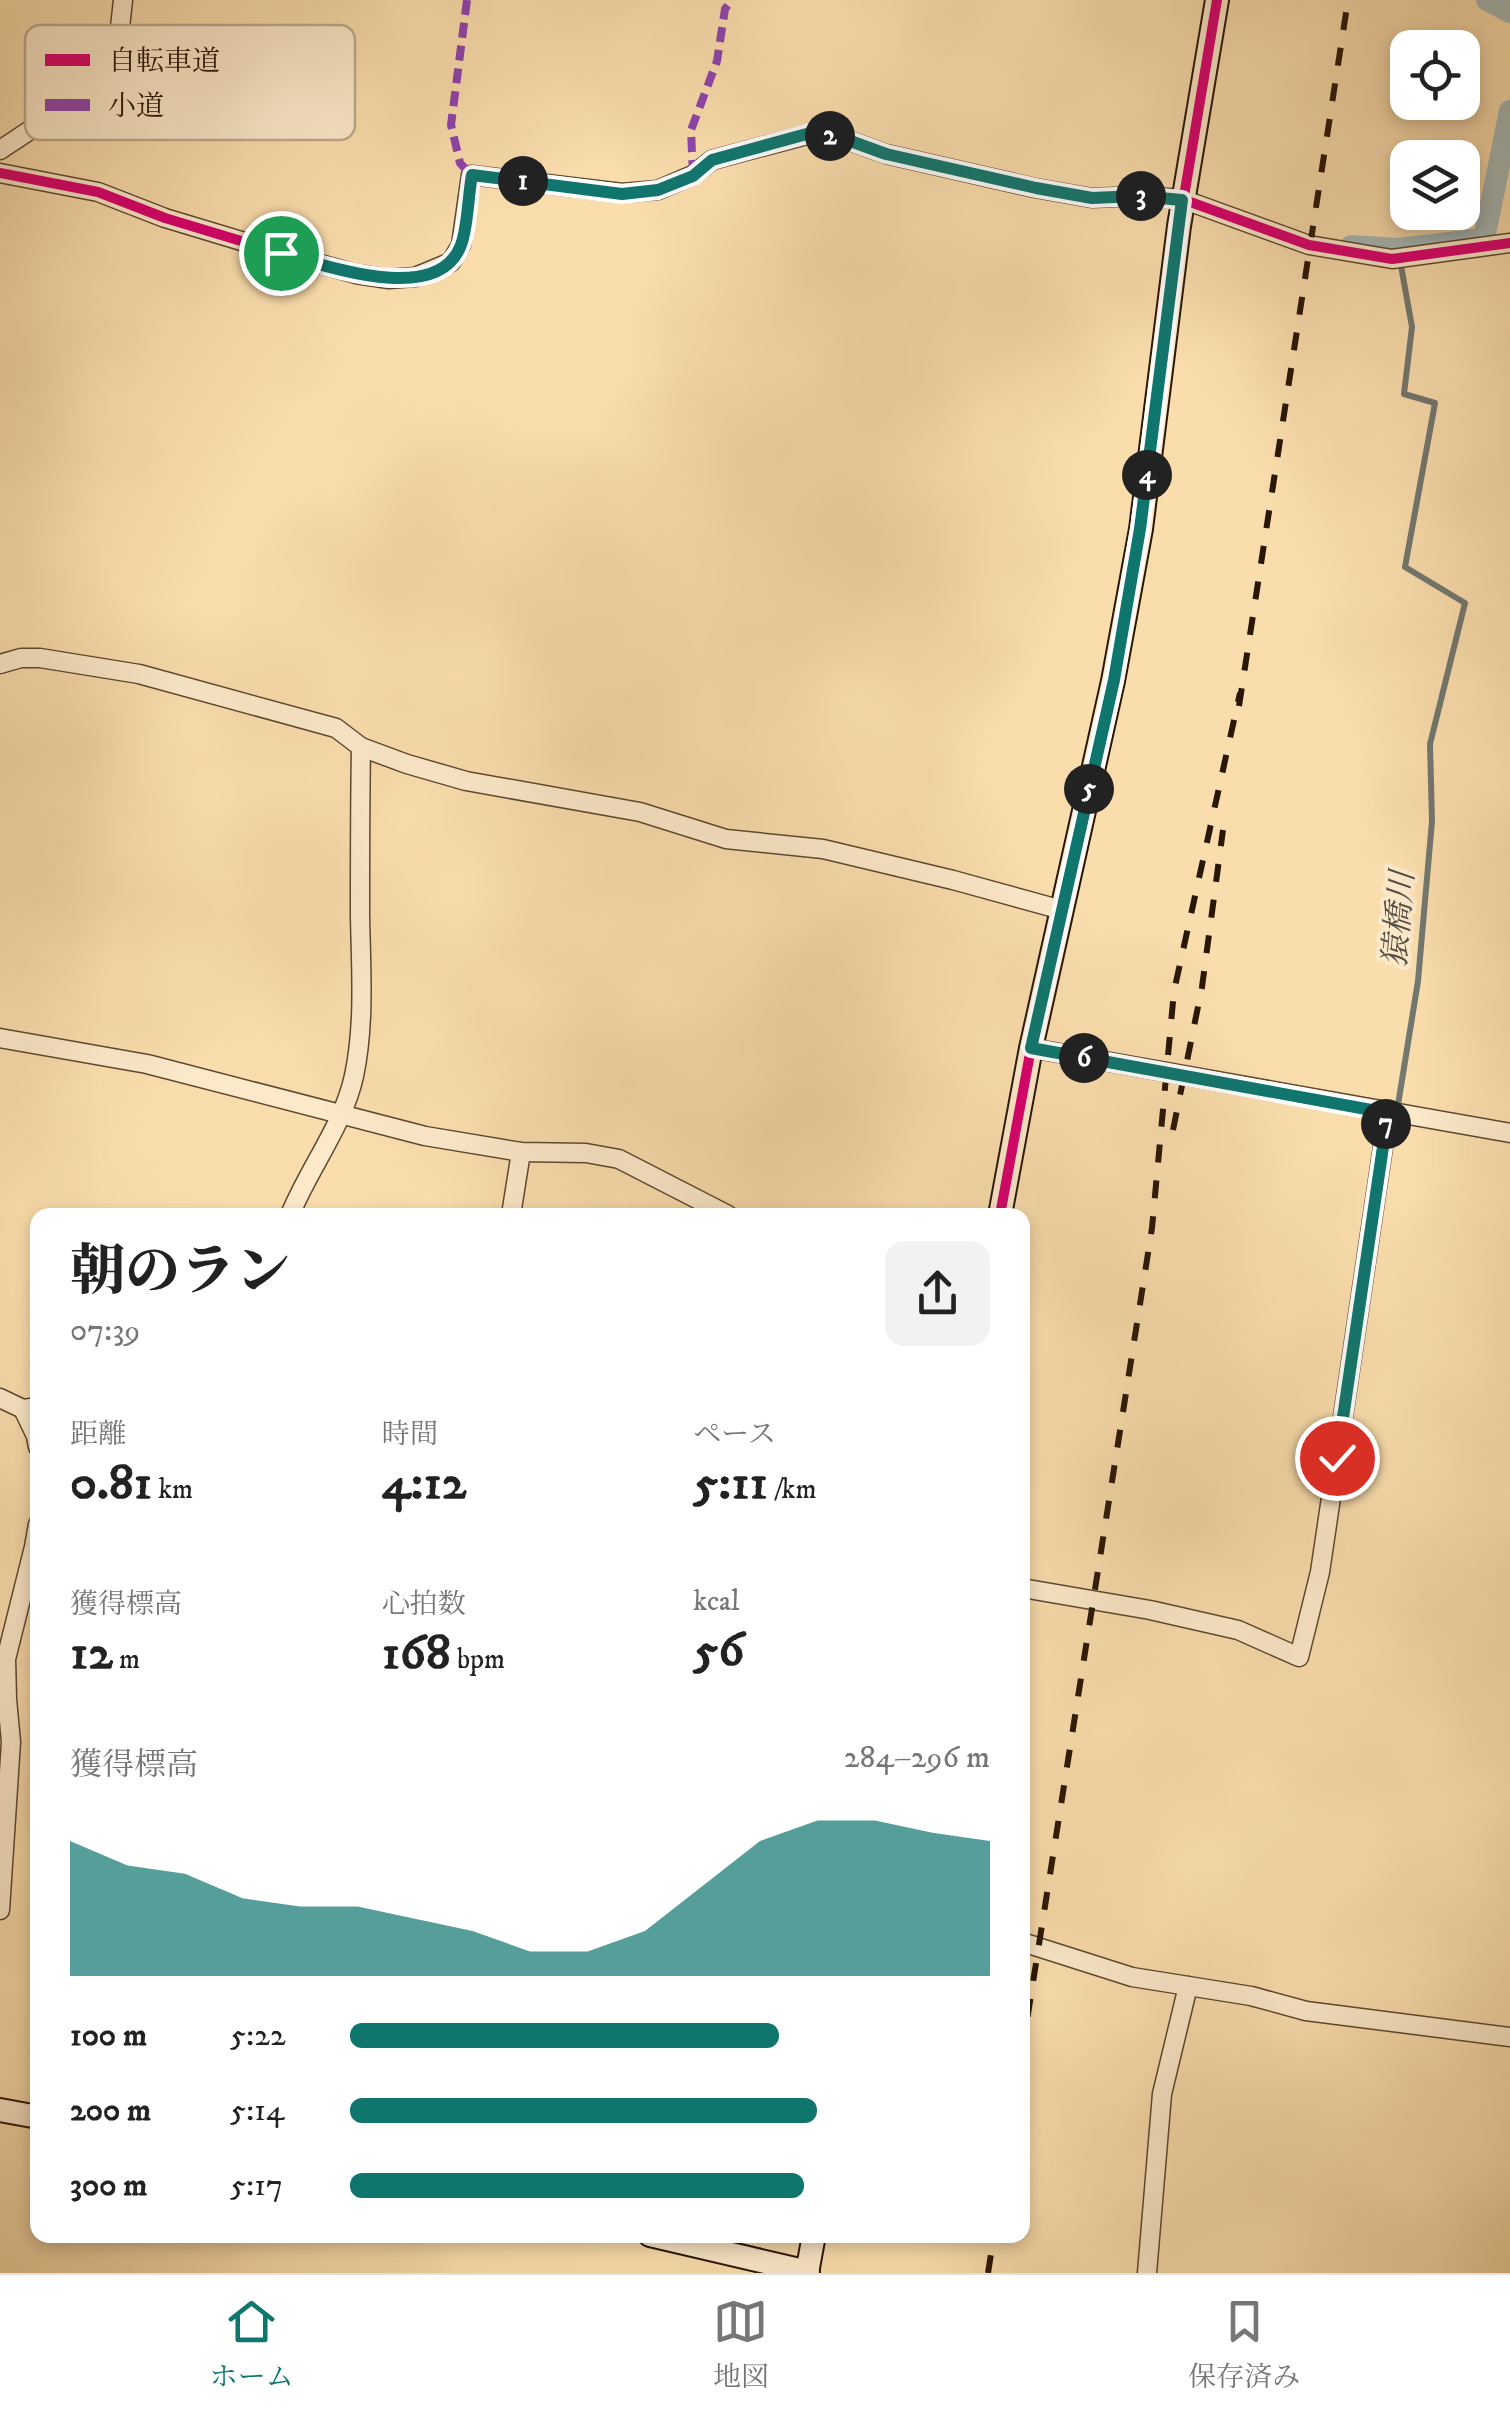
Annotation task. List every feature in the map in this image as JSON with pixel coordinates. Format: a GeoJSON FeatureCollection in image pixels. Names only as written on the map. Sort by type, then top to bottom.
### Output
{"type":"FeatureCollection","features":[{"type":"Feature","properties":{"kind":"street"},"geometry":{"type":"LineString","coordinates":[[120,25],[123,0]]}},
{"type":"Feature","properties":{"kind":"street"},"geometry":{"type":"LineString","coordinates":[[1001,1208],[1031,1048],[1114,680],[1140,529],[1182,200],[1216,0]]}},
{"type":"Feature","properties":{"kind":"street"},"geometry":{"type":"LineString","coordinates":[[0,173],[98,192],[166,218],[281,253],[388,279],[415,277],[451,262],[461,244],[472,175],[622,194],[658,190],[693,176],[712,160],[814,132],[886,154],[1036,188],[1092,198],[1138,196],[1182,200],[1310,245],[1398,258],[1510,242]]}},
{"type":"Feature","properties":{"kind":"street"},"geometry":{"type":"LineString","coordinates":[[0,150],[25,133]]}},
{"type":"Feature","properties":{"kind":"street"},"geometry":{"type":"LineString","coordinates":[[0,664],[40,658],[139,674],[336,728],[361,747],[466,781],[640,812],[726,839],[824,849],[1062,910]]}},
{"type":"Feature","properties":{"kind":"street"},"geometry":{"type":"LineString","coordinates":[[293,1208],[341,1114],[354,1078],[361,1010],[361,747]]}},
{"type":"Feature","properties":{"kind":"street"},"geometry":{"type":"LineString","coordinates":[[0,1038],[147,1064],[425,1136],[521,1152],[586,1153],[618,1159],[714,1208]]}},
{"type":"Feature","properties":{"kind":"street"},"geometry":{"type":"LineString","coordinates":[[1031,1048],[1510,1133]]}},
{"type":"Feature","properties":{"kind":"street"},"geometry":{"type":"LineString","coordinates":[[1030,1589],[1238,1630],[1299,1657],[1320,1572],[1394,1114]]}},
{"type":"Feature","properties":{"kind":"street"},"geometry":{"type":"LineString","coordinates":[[512,1208],[521,1152]]}},
{"type":"Feature","properties":{"kind":"street"},"geometry":{"type":"LineString","coordinates":[[0,1398],[30,1408]]}},
{"type":"Feature","properties":{"kind":"street"},"geometry":{"type":"LineString","coordinates":[[0,1910],[11,1742],[6,1658],[30,1563]]}},
{"type":"Feature","properties":{"kind":"street"},"geometry":{"type":"LineString","coordinates":[[1030,1945],[1132,1977],[1252,1996],[1306,2011],[1510,2037]]}},
{"type":"Feature","properties":{"kind":"street"},"geometry":{"type":"LineString","coordinates":[[1147,2273],[1162,2094],[1188,1986]]}},
{"type":"Feature","properties":{"kind":"street"},"geometry":{"type":"LineString","coordinates":[[0,2110],[30,2116]]}},
{"type":"Feature","properties":{"kind":"street"},"geometry":{"type":"LineString","coordinates":[[684,2243],[807,2272],[812,2243]]}},
{"type":"Feature","properties":{"kind":"waterway"},"geometry":{"type":"LineString","coordinates":[[1487,0],[1510,12]]}},
{"type":"Feature","properties":{"kind":"waterway"},"geometry":{"type":"LineString","coordinates":[[1351,246],[1398,249],[1484,239],[1510,111]]}},
{"type":"Feature","properties":{"kind":"waterway","name":"猿橋川"},"geometry":{"type":"LineString","coordinates":[[1397,1111],[1418,981],[1432,821],[1430,744],[1465,603],[1405,567],[1435,403],[1404,394],[1412,327],[1398,249]]}},
{"type":"Feature","properties":{"kind":"railway"},"geometry":{"type":"LineString","coordinates":[[1239,706],[1348,0]]}},
{"type":"Feature","properties":{"kind":"railway"},"geometry":{"type":"LineString","coordinates":[[1030,2001],[1152,1228],[1174,991],[1240,693]]}},
{"type":"Feature","properties":{"kind":"railway"},"geometry":{"type":"LineString","coordinates":[[1173,1130],[1202,987],[1223,830]]}},
{"type":"Feature","properties":{"kind":"railway"},"geometry":{"type":"LineString","coordinates":[[988,2273],[993,2243]]}},
{"type":"Feature","properties":{"kind":"marked path"},"geometry":{"type":"LineString","coordinates":[[467,0],[451,125],[460,163],[471,175]]}},
{"type":"Feature","properties":{"kind":"marked path"},"geometry":{"type":"LineString","coordinates":[[693,175],[691,130],[717,61],[725,9],[732,0]]}},
{"type":"Feature","properties":{"kind":"cycle path"},"geometry":{"type":"LineString","coordinates":[[1001,1208],[1031,1048],[1113,681],[1141,529],[1179,226],[1217,0]]}},
{"type":"Feature","properties":{"kind":"cycle path"},"geometry":{"type":"LineString","coordinates":[[0,173],[98,192],[165,218],[281,253],[389,279],[415,277],[451,262],[461,245],[471,175],[622,193],[658,190],[693,175],[712,160],[814,133],[1035,188],[1092,198],[1182,199],[1309,245],[1392,259],[1510,243]]}},
{"type":"Feature","properties":{"kind":"route"},"geometry":{"type":"LineString","coordinates":[[281,253],[356,274],[388,279],[415,277],[451,262],[461,244],[472,175],[622,194],[658,190],[693,176],[712,160],[814,132],[886,154],[1036,188],[1092,198],[1138,196],[1182,200],[1140,529],[1114,680],[1031,1048],[1388,1113],[1337,1458]]}}]}
